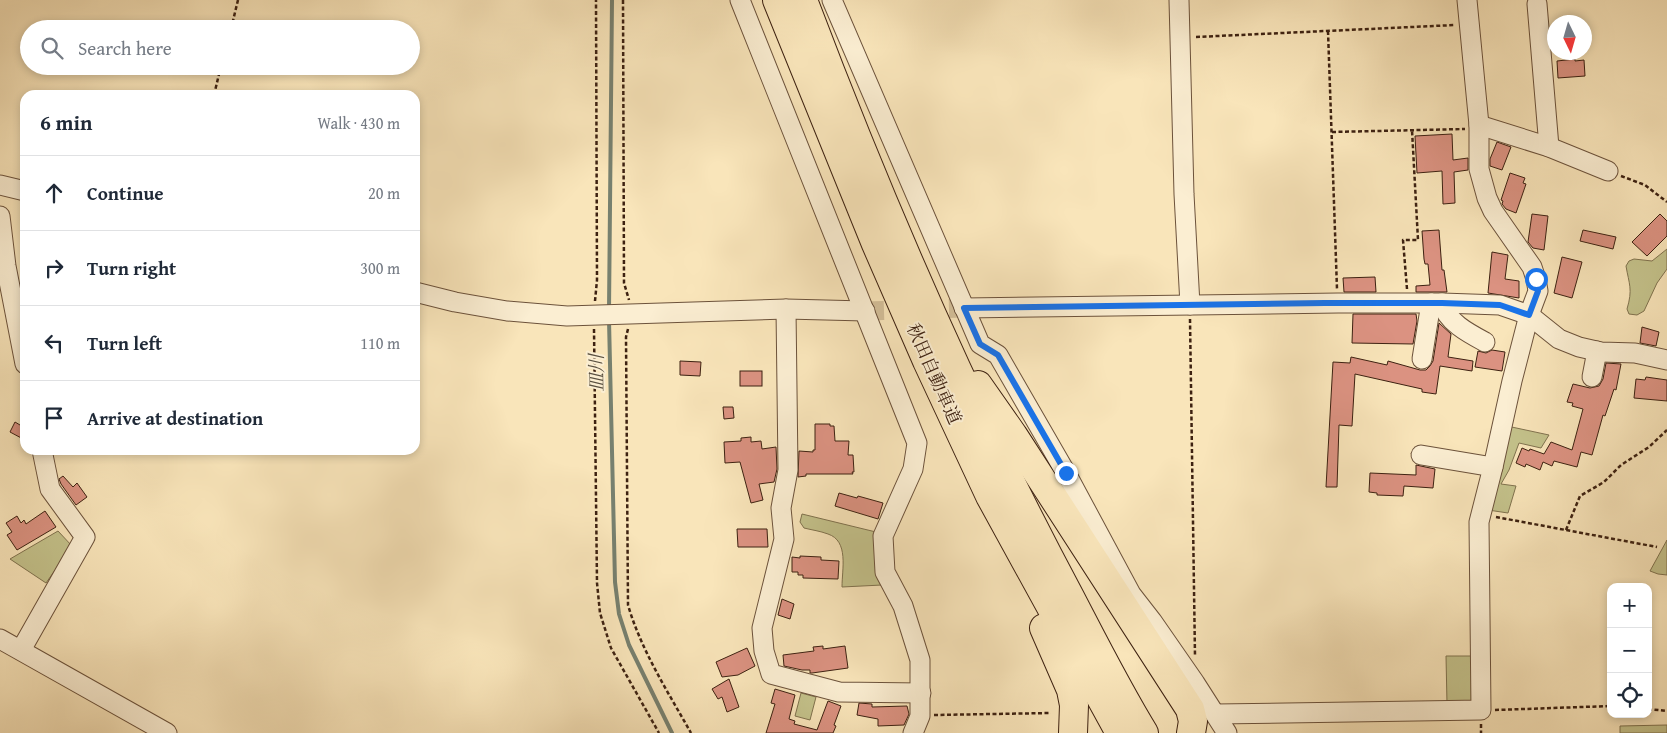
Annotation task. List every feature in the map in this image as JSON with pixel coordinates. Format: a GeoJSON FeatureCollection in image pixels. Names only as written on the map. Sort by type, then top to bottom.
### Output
{"type":"FeatureCollection","features":[{"type":"Feature","properties":{"kind":"highway","name":"秋田自動車道"},"geometry":{"type":"LineString","coordinates":[[777,0],[876,244],[927,361],[990,496],[1120,733]]}},
{"type":"Feature","properties":{"kind":"highway","name":"秋田自動車道"},"geometry":{"type":"LineString","coordinates":[[803,0],[834,82],[937,327],[1026,516],[1144,733]]}},
{"type":"Feature","properties":{"kind":"highway"},"geometry":{"type":"LineString","coordinates":[[937,327],[1014,435],[1190,708],[1193,721],[1191,733]]}},
{"type":"Feature","properties":{"kind":"highway"},"geometry":{"type":"LineString","coordinates":[[990,496],[1071,690],[1074,705],[1073,733]]}},
{"type":"Feature","properties":{"kind":"street"},"geometry":{"type":"LineString","coordinates":[[740,0],[917,443],[913,469],[883,536],[885,572],[902,606],[920,660],[920,716],[913,733]]}},
{"type":"Feature","properties":{"kind":"street"},"geometry":{"type":"LineString","coordinates":[[832,0],[980,344],[998,355],[1066,473],[1131,594],[1195,683],[1227,733]]}},
{"type":"Feature","properties":{"kind":"street"},"geometry":{"type":"LineString","coordinates":[[1179,0],[1184,194],[1190,305]]}},
{"type":"Feature","properties":{"kind":"street"},"geometry":{"type":"LineString","coordinates":[[1216,714],[1481,710],[1479,522],[1512,381],[1529,315],[1538,291],[1532,266],[1497,217],[1487,198],[1479,169],[1479,126],[1467,0]]}},
{"type":"Feature","properties":{"kind":"street"},"geometry":{"type":"LineString","coordinates":[[1537,4],[1549,147]]}},
{"type":"Feature","properties":{"kind":"street"},"geometry":{"type":"LineString","coordinates":[[1479,126],[1549,147],[1608,171]]}},
{"type":"Feature","properties":{"kind":"street"},"geometry":{"type":"LineString","coordinates":[[0,185],[20,190]]}},
{"type":"Feature","properties":{"kind":"street"},"geometry":{"type":"LineString","coordinates":[[0,216],[6,266],[20,338]]}},
{"type":"Feature","properties":{"kind":"street"},"geometry":{"type":"LineString","coordinates":[[420,293],[455,302],[507,311],[567,316],[786,309],[865,311]]}},
{"type":"Feature","properties":{"kind":"street"},"geometry":{"type":"LineString","coordinates":[[964,308],[1338,303],[1500,305],[1529,315],[1558,339],[1579,347],[1597,351],[1635,353],[1667,360]]}},
{"type":"Feature","properties":{"kind":"street"},"geometry":{"type":"LineString","coordinates":[[1436,303],[1449,317],[1471,335],[1485,342]]}},
{"type":"Feature","properties":{"kind":"street"},"geometry":{"type":"LineString","coordinates":[[1422,359],[1436,303]]}},
{"type":"Feature","properties":{"kind":"street"},"geometry":{"type":"LineString","coordinates":[[786,309],[788,470],[781,508],[784,539],[762,628],[764,651],[771,674],[839,692],[920,693]]}},
{"type":"Feature","properties":{"kind":"street"},"geometry":{"type":"LineString","coordinates":[[1592,377],[1597,351]]}},
{"type":"Feature","properties":{"kind":"street"},"geometry":{"type":"LineString","coordinates":[[21,650],[84,537],[50,489],[43,455]]}},
{"type":"Feature","properties":{"kind":"street"},"geometry":{"type":"LineString","coordinates":[[1421,455],[1493,468]]}},
{"type":"Feature","properties":{"kind":"street"},"geometry":{"type":"LineString","coordinates":[[0,639],[167,733]]}},
{"type":"Feature","properties":{"kind":"path"},"geometry":{"type":"LineString","coordinates":[[233,20],[238,0]]}},
{"type":"Feature","properties":{"kind":"path"},"geometry":{"type":"LineString","coordinates":[[596,0],[597,280],[611,314],[626,337],[628,605],[633,623],[647,652],[691,733]]}},
{"type":"Feature","properties":{"kind":"path"},"geometry":{"type":"LineString","coordinates":[[623,0],[624,283],[611,314],[596,583],[600,612],[611,648],[659,733]]}},
{"type":"Feature","properties":{"kind":"path"},"geometry":{"type":"LineString","coordinates":[[1180,37],[1469,25]]}},
{"type":"Feature","properties":{"kind":"path"},"geometry":{"type":"LineString","coordinates":[[1328,31],[1338,303]]}},
{"type":"Feature","properties":{"kind":"path"},"geometry":{"type":"LineString","coordinates":[[215,90],[219,75]]}},
{"type":"Feature","properties":{"kind":"path"},"geometry":{"type":"LineString","coordinates":[[1332,132],[1479,126]]}},
{"type":"Feature","properties":{"kind":"path"},"geometry":{"type":"LineString","coordinates":[[1408,303],[1403,240],[1418,240],[1412,130]]}},
{"type":"Feature","properties":{"kind":"path"},"geometry":{"type":"LineString","coordinates":[[1608,171],[1644,185],[1667,202]]}},
{"type":"Feature","properties":{"kind":"path"},"geometry":{"type":"LineString","coordinates":[[1190,305],[1195,683]]}},
{"type":"Feature","properties":{"kind":"path"},"geometry":{"type":"LineString","coordinates":[[1566,530],[1580,496],[1604,482],[1621,465],[1649,447],[1667,430]]}},
{"type":"Feature","properties":{"kind":"path"},"geometry":{"type":"LineString","coordinates":[[1481,514],[1657,547]]}},
{"type":"Feature","properties":{"kind":"path"},"geometry":{"type":"LineString","coordinates":[[1481,710],[1607,706]]}},
{"type":"Feature","properties":{"kind":"path"},"geometry":{"type":"LineString","coordinates":[[1652,709],[1667,711]]}},
{"type":"Feature","properties":{"kind":"path"},"geometry":{"type":"LineString","coordinates":[[920,716],[1052,713]]}},
{"type":"Feature","properties":{"kind":"shaded area"},"geometry":{"type":"Polygon","coordinates":[[[1667,249],[1667,269],[1657,283],[1644,311],[1637,315],[1629,314],[1627,309],[1630,287],[1626,266],[1629,261],[1634,259],[1652,261],[1667,249]]]}},
{"type":"Feature","properties":{"kind":"shaded area"},"geometry":{"type":"Polygon","coordinates":[[[1507,426],[1549,435],[1541,448],[1519,443],[1509,470],[1501,484],[1516,486],[1508,513],[1488,510],[1507,426]]]}},
{"type":"Feature","properties":{"kind":"shaded area"},"geometry":{"type":"Polygon","coordinates":[[[802,514],[876,532],[882,585],[842,587],[843,556],[839,543],[828,534],[804,528],[800,522],[802,514]]]}},
{"type":"Feature","properties":{"kind":"shaded area"},"geometry":{"type":"Polygon","coordinates":[[[58,531],[72,546],[46,583],[10,559],[58,531]]]}},
{"type":"Feature","properties":{"kind":"shaded area"},"geometry":{"type":"Polygon","coordinates":[[[1667,540],[1667,575],[1650,571],[1667,540]]]}},
{"type":"Feature","properties":{"kind":"shaded area"},"geometry":{"type":"Polygon","coordinates":[[[1446,656],[1473,656],[1474,703],[1447,704],[1446,656]]]}},
{"type":"Feature","properties":{"kind":"shaded area"},"geometry":{"type":"Polygon","coordinates":[[[801,693],[816,697],[810,720],[795,716],[801,693]]]}},
{"type":"Feature","properties":{"kind":"shaded area"},"geometry":{"type":"Polygon","coordinates":[[[1667,725],[1667,733],[1620,733],[1620,726],[1667,725]]]}},
{"type":"Feature","properties":{"kind":"building"},"geometry":{"type":"Polygon","coordinates":[[[1584,60],[1585,76],[1558,78],[1557,61],[1584,60]]]}},
{"type":"Feature","properties":{"kind":"building"},"geometry":{"type":"Polygon","coordinates":[[[1452,134],[1453,160],[1468,158],[1468,170],[1454,172],[1455,203],[1443,204],[1442,171],[1417,173],[1415,136],[1452,134]]]}},
{"type":"Feature","properties":{"kind":"building"},"geometry":{"type":"Polygon","coordinates":[[[1497,142],[1511,147],[1502,170],[1490,166],[1490,159],[1497,142]]]}},
{"type":"Feature","properties":{"kind":"building"},"geometry":{"type":"Polygon","coordinates":[[[1510,173],[1525,178],[1523,183],[1526,184],[1516,213],[1506,209],[1501,200],[1510,173]]]}},
{"type":"Feature","properties":{"kind":"building"},"geometry":{"type":"Polygon","coordinates":[[[1532,214],[1548,216],[1544,250],[1533,248],[1528,242],[1532,214]]]}},
{"type":"Feature","properties":{"kind":"building"},"geometry":{"type":"Polygon","coordinates":[[[1660,214],[1667,221],[1667,236],[1647,256],[1632,242],[1660,214]]]}},
{"type":"Feature","properties":{"kind":"building"},"geometry":{"type":"Polygon","coordinates":[[[1439,230],[1442,270],[1444,270],[1447,292],[1416,292],[1416,286],[1430,285],[1428,264],[1425,264],[1424,259],[1422,231],[1439,230]]]}},
{"type":"Feature","properties":{"kind":"building"},"geometry":{"type":"Polygon","coordinates":[[[1583,230],[1616,237],[1613,249],[1580,241],[1583,230]]]}},
{"type":"Feature","properties":{"kind":"building"},"geometry":{"type":"Polygon","coordinates":[[[1492,252],[1508,255],[1505,279],[1519,281],[1519,298],[1488,293],[1492,252]]]}},
{"type":"Feature","properties":{"kind":"building"},"geometry":{"type":"Polygon","coordinates":[[[1562,257],[1582,262],[1572,298],[1554,293],[1562,257]]]}},
{"type":"Feature","properties":{"kind":"building"},"geometry":{"type":"Polygon","coordinates":[[[1375,277],[1376,292],[1344,292],[1343,278],[1375,277]]]}},
{"type":"Feature","properties":{"kind":"building"},"geometry":{"type":"Polygon","coordinates":[[[1353,314],[1416,314],[1417,321],[1413,344],[1352,343],[1353,314]]]}},
{"type":"Feature","properties":{"kind":"building"},"geometry":{"type":"Polygon","coordinates":[[[1439,323],[1451,334],[1448,357],[1473,361],[1472,371],[1440,366],[1436,394],[1355,374],[1352,426],[1339,425],[1337,487],[1326,487],[1333,362],[1350,363],[1351,357],[1387,365],[1388,361],[1426,370],[1433,361],[1439,323]]]}},
{"type":"Feature","properties":{"kind":"building"},"geometry":{"type":"Polygon","coordinates":[[[1642,327],[1659,332],[1656,346],[1640,343],[1642,327]]]}},
{"type":"Feature","properties":{"kind":"building"},"geometry":{"type":"Polygon","coordinates":[[[1492,350],[1505,352],[1502,371],[1475,367],[1478,351],[1486,353],[1492,350]]]}},
{"type":"Feature","properties":{"kind":"building"},"geometry":{"type":"Polygon","coordinates":[[[680,361],[701,362],[700,376],[680,375],[680,361]]]}},
{"type":"Feature","properties":{"kind":"building"},"geometry":{"type":"Polygon","coordinates":[[[1606,363],[1621,364],[1616,390],[1614,389],[1605,416],[1603,415],[1592,455],[1581,452],[1577,467],[1554,461],[1552,466],[1543,462],[1540,470],[1526,464],[1525,467],[1516,463],[1522,448],[1544,454],[1551,442],[1572,450],[1583,409],[1572,406],[1573,403],[1567,402],[1573,384],[1590,388],[1599,386],[1603,379],[1606,363]]]}},
{"type":"Feature","properties":{"kind":"building"},"geometry":{"type":"Polygon","coordinates":[[[740,371],[762,371],[762,386],[740,386],[740,371]]]}},
{"type":"Feature","properties":{"kind":"building"},"geometry":{"type":"Polygon","coordinates":[[[1646,377],[1667,380],[1667,401],[1634,398],[1636,379],[1645,380],[1646,377]]]}},
{"type":"Feature","properties":{"kind":"building"},"geometry":{"type":"Polygon","coordinates":[[[723,407],[733,407],[734,418],[724,419],[723,407]]]}},
{"type":"Feature","properties":{"kind":"building"},"geometry":{"type":"Polygon","coordinates":[[[15,422],[20,425],[20,437],[10,432],[15,422]]]}},
{"type":"Feature","properties":{"kind":"building"},"geometry":{"type":"Polygon","coordinates":[[[815,424],[830,424],[830,426],[834,426],[835,441],[849,441],[848,455],[853,455],[853,474],[806,474],[806,476],[798,477],[799,451],[813,452],[815,450],[815,424]]]}},
{"type":"Feature","properties":{"kind":"building"},"geometry":{"type":"Polygon","coordinates":[[[751,437],[751,442],[761,441],[762,449],[776,447],[777,469],[774,482],[759,484],[763,500],[751,503],[740,462],[725,463],[724,442],[741,441],[741,438],[751,437]]]}},
{"type":"Feature","properties":{"kind":"building"},"geometry":{"type":"Polygon","coordinates":[[[1416,465],[1435,469],[1433,488],[1404,486],[1403,496],[1377,495],[1377,493],[1369,492],[1370,473],[1416,475],[1416,465]]]}},
{"type":"Feature","properties":{"kind":"building"},"geometry":{"type":"Polygon","coordinates":[[[63,476],[73,487],[77,483],[87,497],[76,505],[61,484],[59,479],[63,476]]]}},
{"type":"Feature","properties":{"kind":"building"},"geometry":{"type":"Polygon","coordinates":[[[839,493],[883,503],[878,519],[835,506],[839,493]]]}},
{"type":"Feature","properties":{"kind":"building"},"geometry":{"type":"Polygon","coordinates":[[[45,511],[56,527],[17,550],[7,535],[12,532],[6,523],[17,516],[21,523],[24,520],[26,524],[45,511]]]}},
{"type":"Feature","properties":{"kind":"building"},"geometry":{"type":"Polygon","coordinates":[[[737,529],[767,529],[768,547],[738,547],[737,529]]]}},
{"type":"Feature","properties":{"kind":"building"},"geometry":{"type":"Polygon","coordinates":[[[800,556],[821,557],[821,560],[839,561],[838,579],[803,578],[803,575],[798,575],[798,572],[792,572],[792,557],[800,558],[800,556]]]}},
{"type":"Feature","properties":{"kind":"building"},"geometry":{"type":"Polygon","coordinates":[[[782,599],[794,604],[790,619],[778,615],[782,599]]]}},
{"type":"Feature","properties":{"kind":"building"},"geometry":{"type":"Polygon","coordinates":[[[823,646],[823,649],[845,646],[848,668],[810,673],[810,670],[784,666],[783,655],[814,651],[813,647],[823,646]]]}},
{"type":"Feature","properties":{"kind":"building"},"geometry":{"type":"Polygon","coordinates":[[[747,648],[755,666],[738,675],[722,677],[716,662],[747,648]]]}},
{"type":"Feature","properties":{"kind":"building"},"geometry":{"type":"Polygon","coordinates":[[[729,679],[739,707],[727,712],[722,697],[718,699],[712,689],[729,679]]]}},
{"type":"Feature","properties":{"kind":"building"},"geometry":{"type":"Polygon","coordinates":[[[775,689],[795,695],[789,719],[795,721],[794,724],[817,730],[828,701],[841,706],[833,733],[766,733],[775,704],[771,703],[775,689]]]}},
{"type":"Feature","properties":{"kind":"building"},"geometry":{"type":"Polygon","coordinates":[[[859,703],[872,704],[872,707],[907,706],[909,714],[904,725],[878,726],[878,719],[857,715],[859,703]]]}},
{"type":"Feature","properties":{"kind":"waterway","name":"皿川"},"geometry":{"type":"LineString","coordinates":[[609,310],[612,0]]}},
{"type":"Feature","properties":{"kind":"waterway","name":"皿川"},"geometry":{"type":"LineString","coordinates":[[609,320],[615,582],[619,614],[629,645],[672,733]]}},
{"type":"Feature","properties":{"kind":"tunnel"},"geometry":{"type":"LineString","coordinates":[[865,311],[964,308]]}},
{"type":"Feature","properties":{"kind":"route"},"geometry":{"type":"LineString","coordinates":[[1066,473],[998,355],[980,344],[964,308],[1442,303],[1500,305],[1529,315],[1538,291],[1536,279]]}}]}
